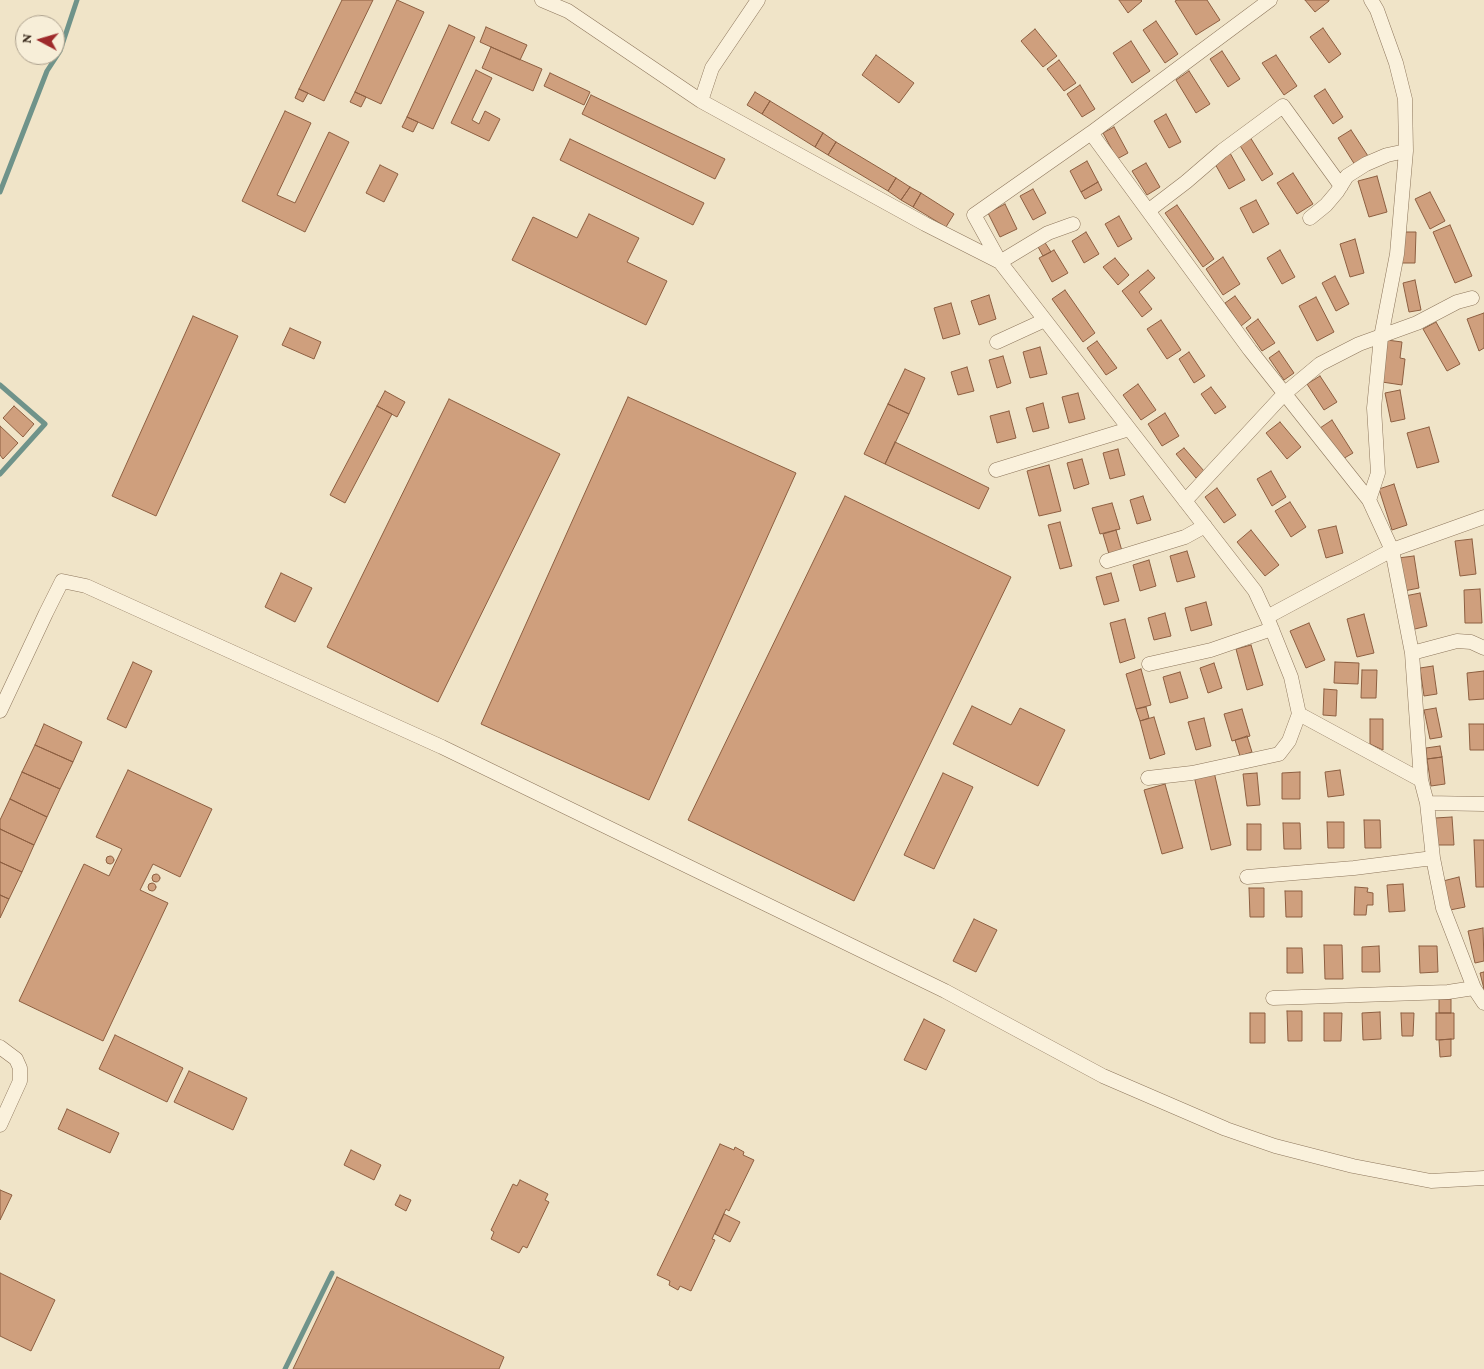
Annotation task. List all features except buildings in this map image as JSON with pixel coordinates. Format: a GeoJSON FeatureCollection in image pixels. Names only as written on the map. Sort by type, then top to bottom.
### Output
{"type":"FeatureCollection","features":[{"type":"Feature","properties":{"kind":"street"},"geometry":{"type":"LineString","coordinates":[[542,0],[568,11],[701,101],[924,224],[1000,262]]}},
{"type":"Feature","properties":{"kind":"street"},"geometry":{"type":"LineString","coordinates":[[701,101],[712,68],[758,0]]}},
{"type":"Feature","properties":{"kind":"street"},"geometry":{"type":"LineString","coordinates":[[1148,778],[1192,773],[1279,754],[1289,741],[1299,714],[1291,677],[1255,591],[1000,262],[974,215],[1091,133],[1270,0]]}},
{"type":"Feature","properties":{"kind":"street"},"geometry":{"type":"LineString","coordinates":[[1370,500],[1378,473],[1374,408],[1381,336],[1397,254],[1406,151],[1405,99],[1396,63],[1377,10],[1371,0]]}},
{"type":"Feature","properties":{"kind":"street"},"geometry":{"type":"LineString","coordinates":[[1148,211],[1222,151],[1282,106],[1341,186]]}},
{"type":"Feature","properties":{"kind":"street"},"geometry":{"type":"LineString","coordinates":[[1091,133],[1250,350],[1370,500],[1392,550],[1412,653],[1421,780],[1443,908],[1474,988],[1484,1003]]}},
{"type":"Feature","properties":{"kind":"street"},"geometry":{"type":"LineString","coordinates":[[1310,218],[1326,205],[1347,176],[1366,164],[1387,155],[1406,151]]}},
{"type":"Feature","properties":{"kind":"street"},"geometry":{"type":"LineString","coordinates":[[1000,262],[1048,233],[1073,224]]}},
{"type":"Feature","properties":{"kind":"street"},"geometry":{"type":"LineString","coordinates":[[1186,501],[1284,394],[1320,364],[1359,344],[1418,323],[1457,302],[1472,298]]}},
{"type":"Feature","properties":{"kind":"street"},"geometry":{"type":"LineString","coordinates":[[997,342],[1045,320]]}},
{"type":"Feature","properties":{"kind":"street"},"geometry":{"type":"LineString","coordinates":[[996,470],[1129,428]]}},
{"type":"Feature","properties":{"kind":"street"},"geometry":{"type":"LineString","coordinates":[[1149,664],[1211,650],[1270,623],[1392,550],[1484,517]]}},
{"type":"Feature","properties":{"kind":"street"},"geometry":{"type":"LineString","coordinates":[[1107,561],[1184,537],[1205,526]]}},
{"type":"Feature","properties":{"kind":"street"},"geometry":{"type":"LineString","coordinates":[[0,711],[62,581],[86,586],[451,752],[945,990],[1103,1076],[1226,1129],[1275,1146],[1353,1166],[1421,1179],[1484,1178]]}},
{"type":"Feature","properties":{"kind":"street"},"geometry":{"type":"LineString","coordinates":[[1412,653],[1457,641],[1471,642],[1484,648]]}},
{"type":"Feature","properties":{"kind":"street"},"geometry":{"type":"LineString","coordinates":[[1299,714],[1421,780]]}},
{"type":"Feature","properties":{"kind":"street"},"geometry":{"type":"LineString","coordinates":[[1426,803],[1484,804]]}},
{"type":"Feature","properties":{"kind":"street"},"geometry":{"type":"LineString","coordinates":[[1247,877],[1354,868],[1433,858]]}},
{"type":"Feature","properties":{"kind":"street"},"geometry":{"type":"LineString","coordinates":[[1273,998],[1448,992],[1474,988]]}},
{"type":"Feature","properties":{"kind":"street"},"geometry":{"type":"LineString","coordinates":[[0,1047],[16,1059],[20,1068],[20,1081],[0,1125]]}},
{"type":"Feature","properties":{"kind":"waterway"},"geometry":{"type":"LineString","coordinates":[[0,192],[47,71],[60,51],[77,0]]}},
{"type":"Feature","properties":{"kind":"waterway"},"geometry":{"type":"LineString","coordinates":[[0,385],[45,424],[0,474]]}},
{"type":"Feature","properties":{"kind":"waterway"},"geometry":{"type":"LineString","coordinates":[[285,1369],[332,1273]]}}]}
